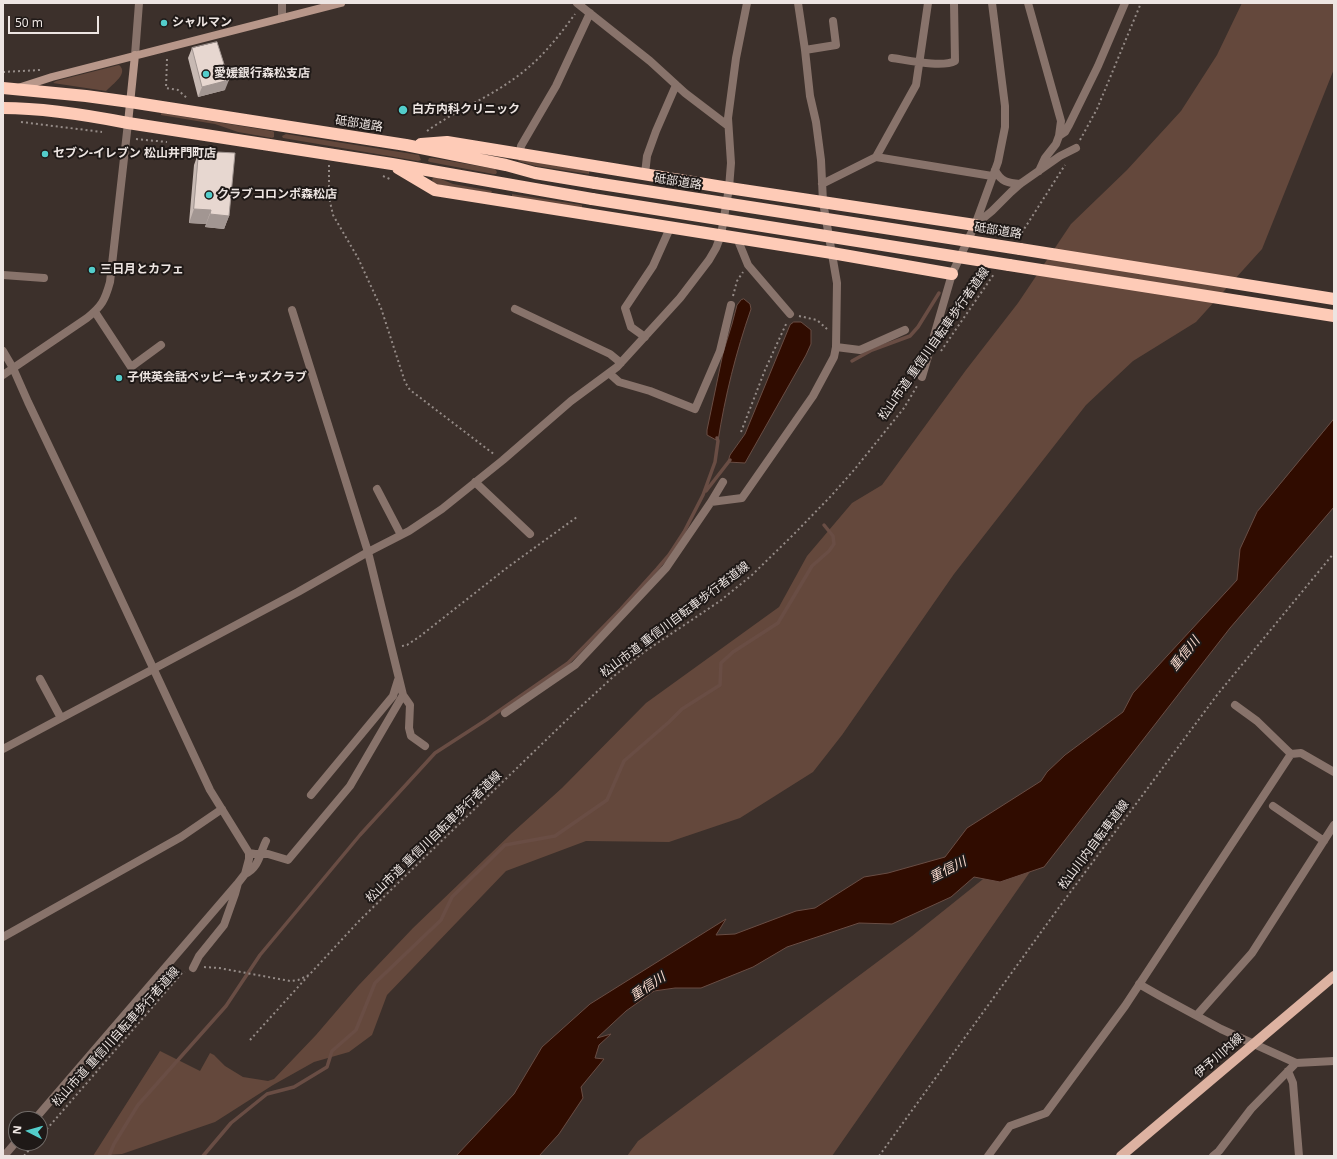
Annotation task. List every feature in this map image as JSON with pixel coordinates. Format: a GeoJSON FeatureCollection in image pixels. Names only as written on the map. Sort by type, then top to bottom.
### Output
{"type":"FeatureCollection","features":[{"type":"Feature","properties":{"kind":"highway","name":"砥部道路"},"geometry":{"type":"LineString","coordinates":[[3,88],[18,88],[130,102],[406,145],[506,165],[535,173],[1334,300]]}},
{"type":"Feature","properties":{"kind":"highway"},"geometry":{"type":"LineString","coordinates":[[3,108],[18,108],[85,115],[392,164],[592,199],[1334,316]]}},
{"type":"Feature","properties":{"kind":"highway"},"geometry":{"type":"LineString","coordinates":[[406,145],[447,142],[729,188],[975,225]]}},
{"type":"Feature","properties":{"kind":"highway"},"geometry":{"type":"LineString","coordinates":[[392,164],[435,190],[832,253],[952,274]]}},
{"type":"Feature","properties":{"kind":"main road"},"geometry":{"type":"LineString","coordinates":[[18,88],[52,77],[135,55],[335,4]]}},
{"type":"Feature","properties":{"kind":"main road"},"geometry":{"type":"LineString","coordinates":[[128,123],[135,55]]}},
{"type":"Feature","properties":{"kind":"main road","name":"伊予川内線"},"geometry":{"type":"LineString","coordinates":[[1121,1156],[1334,976]]}},
{"type":"Feature","properties":{"kind":"street"},"geometry":{"type":"LineString","coordinates":[[135,55],[139,3]]}},
{"type":"Feature","properties":{"kind":"street"},"geometry":{"type":"LineString","coordinates":[[282,3],[282,18]]}},
{"type":"Feature","properties":{"kind":"street"},"geometry":{"type":"LineString","coordinates":[[3,749],[298,592],[401,535],[442,509],[503,460],[571,401],[621,363],[680,298],[716,248],[721,235],[729,188],[731,162],[730,139],[727,126],[736,58],[747,3]]}},
{"type":"Feature","properties":{"kind":"street"},"geometry":{"type":"LineString","coordinates":[[711,502],[742,498],[813,396],[834,357],[836,343],[837,283],[823,202],[821,160],[816,122],[810,96],[798,3]]}},
{"type":"Feature","properties":{"kind":"street"},"geometry":{"type":"LineString","coordinates":[[876,157],[916,85],[928,3]]}},
{"type":"Feature","properties":{"kind":"street"},"geometry":{"type":"LineString","coordinates":[[892,58],[950,64],[955,61],[954,3]]}},
{"type":"Feature","properties":{"kind":"street"},"geometry":{"type":"LineString","coordinates":[[922,377],[952,274],[975,225],[1000,154],[1005,127],[1005,106],[992,3]]}},
{"type":"Feature","properties":{"kind":"street"},"geometry":{"type":"LineString","coordinates":[[1028,3],[1061,121],[1059,136],[1056,144],[1045,158],[1039,172]]}},
{"type":"Feature","properties":{"kind":"street"},"geometry":{"type":"LineString","coordinates":[[1059,136],[1065,132],[1069,125],[1098,66],[1125,3]]}},
{"type":"Feature","properties":{"kind":"street"},"geometry":{"type":"LineString","coordinates":[[579,5],[650,61],[676,85],[727,126]]}},
{"type":"Feature","properties":{"kind":"street"},"geometry":{"type":"LineString","coordinates":[[520,153],[521,146],[556,86],[590,13]]}},
{"type":"Feature","properties":{"kind":"street"},"geometry":{"type":"LineString","coordinates":[[805,50],[836,45],[833,21]]}},
{"type":"Feature","properties":{"kind":"street"},"geometry":{"type":"LineString","coordinates":[[645,174],[649,150],[676,85]]}},
{"type":"Feature","properties":{"kind":"street"},"geometry":{"type":"LineString","coordinates":[[3,375],[99,309],[107,295],[110,282],[128,123]]}},
{"type":"Feature","properties":{"kind":"street"},"geometry":{"type":"LineString","coordinates":[[975,225],[1020,184],[1060,156],[1076,148]]}},
{"type":"Feature","properties":{"kind":"street"},"geometry":{"type":"LineString","coordinates":[[822,184],[876,157],[994,173],[1006,182],[1020,184]]}},
{"type":"Feature","properties":{"kind":"street"},"geometry":{"type":"LineString","coordinates":[[645,337],[631,327],[625,308],[653,266],[670,228]]}},
{"type":"Feature","properties":{"kind":"street"},"geometry":{"type":"LineString","coordinates":[[737,238],[748,265],[790,314]]}},
{"type":"Feature","properties":{"kind":"street"},"geometry":{"type":"LineString","coordinates":[[3,274],[44,278]]}},
{"type":"Feature","properties":{"kind":"street"},"geometry":{"type":"LineString","coordinates":[[609,373],[619,382],[650,391],[695,409],[720,351],[731,305]]}},
{"type":"Feature","properties":{"kind":"street"},"geometry":{"type":"LineString","coordinates":[[515,309],[610,354],[621,363]]}},
{"type":"Feature","properties":{"kind":"street"},"geometry":{"type":"LineString","coordinates":[[292,310],[368,552],[403,695],[410,705],[409,728],[411,736],[425,746]]}},
{"type":"Feature","properties":{"kind":"street"},"geometry":{"type":"LineString","coordinates":[[95,312],[131,367],[161,345]]}},
{"type":"Feature","properties":{"kind":"street"},"geometry":{"type":"LineString","coordinates":[[836,343],[860,350],[905,330]]}},
{"type":"Feature","properties":{"kind":"street"},"geometry":{"type":"LineString","coordinates":[[3,351],[13,368],[210,790],[249,853],[245,874],[238,883],[42,1111]]}},
{"type":"Feature","properties":{"kind":"street"},"geometry":{"type":"LineString","coordinates":[[475,482],[530,534]]}},
{"type":"Feature","properties":{"kind":"street"},"geometry":{"type":"LineString","coordinates":[[505,713],[575,665],[666,568],[723,482]]}},
{"type":"Feature","properties":{"kind":"street"},"geometry":{"type":"LineString","coordinates":[[378,489],[401,535]]}},
{"type":"Feature","properties":{"kind":"street"},"geometry":{"type":"LineString","coordinates":[[40,679],[61,718]]}},
{"type":"Feature","properties":{"kind":"street"},"geometry":{"type":"LineString","coordinates":[[311,795],[393,696],[399,679]]}},
{"type":"Feature","properties":{"kind":"street"},"geometry":{"type":"LineString","coordinates":[[249,853],[268,854],[288,860],[350,786],[403,695]]}},
{"type":"Feature","properties":{"kind":"street"},"geometry":{"type":"LineString","coordinates":[[1235,705],[1257,721],[1291,754],[1301,753],[1334,772]]}},
{"type":"Feature","properties":{"kind":"street"},"geometry":{"type":"LineString","coordinates":[[988,1156],[1010,1126],[1046,1113],[1125,1006],[1291,754]]}},
{"type":"Feature","properties":{"kind":"street"},"geometry":{"type":"LineString","coordinates":[[1273,806],[1324,841]]}},
{"type":"Feature","properties":{"kind":"street"},"geometry":{"type":"LineString","coordinates":[[3,937],[181,837],[222,809]]}},
{"type":"Feature","properties":{"kind":"street"},"geometry":{"type":"LineString","coordinates":[[1197,1015],[1252,953],[1334,825]]}},
{"type":"Feature","properties":{"kind":"street"},"geometry":{"type":"LineString","coordinates":[[245,874],[250,872],[259,862],[266,841]]}},
{"type":"Feature","properties":{"kind":"street"},"geometry":{"type":"LineString","coordinates":[[194,968],[199,956],[224,925],[238,883]]}},
{"type":"Feature","properties":{"kind":"street"},"geometry":{"type":"LineString","coordinates":[[1139,984],[1252,1044],[1296,1063],[1334,1060]]}},
{"type":"Feature","properties":{"kind":"street"},"geometry":{"type":"LineString","coordinates":[[1213,1156],[1219,1151],[1251,1109],[1296,1063]]}},
{"type":"Feature","properties":{"kind":"street"},"geometry":{"type":"LineString","coordinates":[[1288,1071],[1294,1083],[1299,1156]]}},
{"type":"Feature","properties":{"kind":"path"},"geometry":{"type":"LineString","coordinates":[[1017,240],[1076,148],[1096,109],[1142,3]]}},
{"type":"Feature","properties":{"kind":"path"},"geometry":{"type":"LineString","coordinates":[[432,134],[424,133],[443,120],[482,100],[512,80],[541,57],[559,36],[579,5]]}},
{"type":"Feature","properties":{"kind":"path"},"geometry":{"type":"LineString","coordinates":[[167,59],[166,88],[178,90],[189,100]]}},
{"type":"Feature","properties":{"kind":"path"},"geometry":{"type":"LineString","coordinates":[[16,121],[109,132],[126,138],[170,143]]}},
{"type":"Feature","properties":{"kind":"path"},"geometry":{"type":"LineString","coordinates":[[328,154],[330,197],[333,215],[358,258],[378,300],[405,382],[410,390],[503,460]]}},
{"type":"Feature","properties":{"kind":"path"},"geometry":{"type":"LineString","coordinates":[[329,166],[336,168]]}},
{"type":"Feature","properties":{"kind":"path"},"geometry":{"type":"LineString","coordinates":[[380,174],[394,180]]}},
{"type":"Feature","properties":{"kind":"path"},"geometry":{"type":"LineString","coordinates":[[731,305],[737,281],[748,265]]}},
{"type":"Feature","properties":{"kind":"path","name":"松山市道 重信川自転車歩行者道線"},"geometry":{"type":"LineString","coordinates":[[941,351],[995,272]]}},
{"type":"Feature","properties":{"kind":"path"},"geometry":{"type":"LineString","coordinates":[[741,432],[765,370],[790,314],[817,320],[836,343]]}},
{"type":"Feature","properties":{"kind":"path","name":"松山市道 重信川自転車歩行者道線"},"geometry":{"type":"LineString","coordinates":[[48,1128],[182,973],[194,968],[218,968],[290,980],[298,980],[309,975],[359,921],[614,676],[644,652],[720,600],[752,575],[831,496],[904,408],[922,377]]}},
{"type":"Feature","properties":{"kind":"path"},"geometry":{"type":"LineString","coordinates":[[390,645],[402,646],[413,642],[508,567],[577,517]]}},
{"type":"Feature","properties":{"kind":"path","name":"松山川内自転車道線"},"geometry":{"type":"LineString","coordinates":[[879,1156],[1060,906],[1212,702],[1334,553]]}},
{"type":"Feature","properties":{"kind":"path"},"geometry":{"type":"LineString","coordinates":[[250,1040],[309,975]]}},
{"type":"Feature","properties":{"kind":"shaded area"},"geometry":{"type":"Polygon","coordinates":[[[1242,3],[1334,3],[1334,69],[1262,249],[1196,322],[1133,361],[1086,405],[954,574],[842,735],[813,772],[740,818],[669,842],[586,841],[506,871],[387,995],[372,1035],[349,1052],[314,1062],[273,1085],[215,1122],[122,1154],[93,1156],[160,1051],[200,1071],[210,1053],[225,1066],[243,1077],[268,1081],[274,1079],[413,928],[512,833],[562,788],[646,703],[779,607],[807,556],[852,503],[882,485],[966,370],[1018,303],[1071,224],[1127,170],[1181,111],[1217,55],[1242,3]]]}},
{"type":"Feature","properties":{"kind":"shaded area"},"geometry":{"type":"Polygon","coordinates":[[[119,65],[122,68],[121,75],[106,91],[53,83],[56,81],[119,65]]]}},
{"type":"Feature","properties":{"kind":"shaded area"},"geometry":{"type":"Polygon","coordinates":[[[161,113],[272,131],[274,132],[274,137],[272,138],[238,132],[215,124],[161,115],[161,113]]]}},
{"type":"Feature","properties":{"kind":"shaded area"},"geometry":{"type":"Polygon","coordinates":[[[286,134],[419,155],[421,160],[418,161],[283,138],[282,136],[286,134]]]}},
{"type":"Feature","properties":{"kind":"shaded area"},"geometry":{"type":"Polygon","coordinates":[[[429,158],[495,169],[497,172],[496,174],[493,174],[430,162],[428,161],[429,158]]]}},
{"type":"Feature","properties":{"kind":"shaded area"},"geometry":{"type":"Polygon","coordinates":[[[519,159],[589,170],[589,174],[536,166],[518,161],[519,159]]]}},
{"type":"Feature","properties":{"kind":"shaded area"},"geometry":{"type":"Polygon","coordinates":[[[436,177],[453,184],[492,191],[491,193],[441,185],[434,183],[432,180],[436,177]]]}},
{"type":"Feature","properties":{"kind":"shaded area"},"geometry":{"type":"Polygon","coordinates":[[[512,194],[582,205],[582,209],[512,198],[512,194]]]}},
{"type":"Feature","properties":{"kind":"shaded area"},"geometry":{"type":"Polygon","coordinates":[[[1078,803],[832,1156],[627,1156],[638,1141],[912,936],[1078,803]]]}},
{"type":"Feature","properties":{"kind":"water"},"geometry":{"type":"Polygon","coordinates":[[[744,299],[750,304],[751,309],[740,341],[724,407],[718,441],[707,435],[707,430],[723,353],[737,305],[744,299]]]}},
{"type":"Feature","properties":{"kind":"water"},"geometry":{"type":"Polygon","coordinates":[[[794,322],[801,322],[811,330],[811,344],[806,355],[745,463],[728,462],[730,455],[745,434],[790,325],[794,322]]]}},
{"type":"Feature","properties":{"kind":"water","name":"重信川"},"geometry":{"type":"Polygon","coordinates":[[[1334,419],[1334,507],[1230,628],[1044,867],[1000,882],[974,877],[951,897],[892,924],[859,923],[787,947],[753,967],[701,988],[675,988],[654,991],[626,1011],[597,1038],[611,1034],[599,1045],[595,1058],[604,1059],[581,1087],[583,1098],[559,1134],[539,1156],[456,1156],[514,1094],[542,1047],[590,1004],[726,919],[716,935],[735,934],[796,911],[815,908],[864,877],[888,873],[945,857],[967,828],[1041,781],[1047,772],[1065,755],[1123,712],[1133,693],[1237,580],[1240,549],[1257,512],[1334,419]]]}},
{"type":"Feature","properties":{"kind":"building"},"geometry":{"type":"Polygon","coordinates":[[[217,42],[229,80],[202,87],[192,48],[217,42]]]}},
{"type":"Feature","properties":{"kind":"building","name":"クラブコロンボ森松店"},"geometry":{"type":"Polygon","coordinates":[[[199,151],[235,153],[229,216],[210,214],[211,210],[194,209],[199,151]]]}},
{"type":"Feature","properties":{"kind":"waterway"},"geometry":{"type":"LineString","coordinates":[[852,361],[872,350],[910,336],[918,327],[939,293]]}},
{"type":"Feature","properties":{"kind":"waterway"},"geometry":{"type":"LineString","coordinates":[[109,1156],[114,1144],[138,1105],[226,1006],[260,955],[360,835],[435,753],[486,720],[568,663],[621,609],[669,555],[684,532],[703,495],[715,462],[718,441],[717,438]]}},
{"type":"Feature","properties":{"kind":"waterway"},"geometry":{"type":"LineString","coordinates":[[706,491],[730,460]]}},
{"type":"Feature","properties":{"kind":"waterway"},"geometry":{"type":"LineString","coordinates":[[203,1156],[231,1123],[267,1094],[294,1087],[327,1067],[332,1051],[356,1030],[375,983],[441,920],[452,897],[505,845],[555,836],[607,800],[624,761],[682,709],[720,685],[721,663],[733,652],[778,623],[812,566],[829,551],[834,544],[833,536],[824,525]]}},
{"type":"Feature","properties":{"kind":"place","name":"シャルマン"},"geometry":{"type":"Point","coordinates":[164,23]}},
{"type":"Feature","properties":{"kind":"place","name":"愛媛銀行森松支店"},"geometry":{"type":"Point","coordinates":[206,74]}},
{"type":"Feature","properties":{"kind":"place","name":"白方内科クリニック"},"geometry":{"type":"Point","coordinates":[403,110]}},
{"type":"Feature","properties":{"kind":"place","name":"セブン-イレブン 松山井門町店"},"geometry":{"type":"Point","coordinates":[45,154]}},
{"type":"Feature","properties":{"kind":"place","name":"クラブコロンボ森松店"},"geometry":{"type":"Point","coordinates":[209,195]}},
{"type":"Feature","properties":{"kind":"place","name":"三日月とカフェ"},"geometry":{"type":"Point","coordinates":[92,270]}},
{"type":"Feature","properties":{"kind":"place","name":"子供英会話ペッピーキッズクラブ"},"geometry":{"type":"Point","coordinates":[119,378]}}]}
